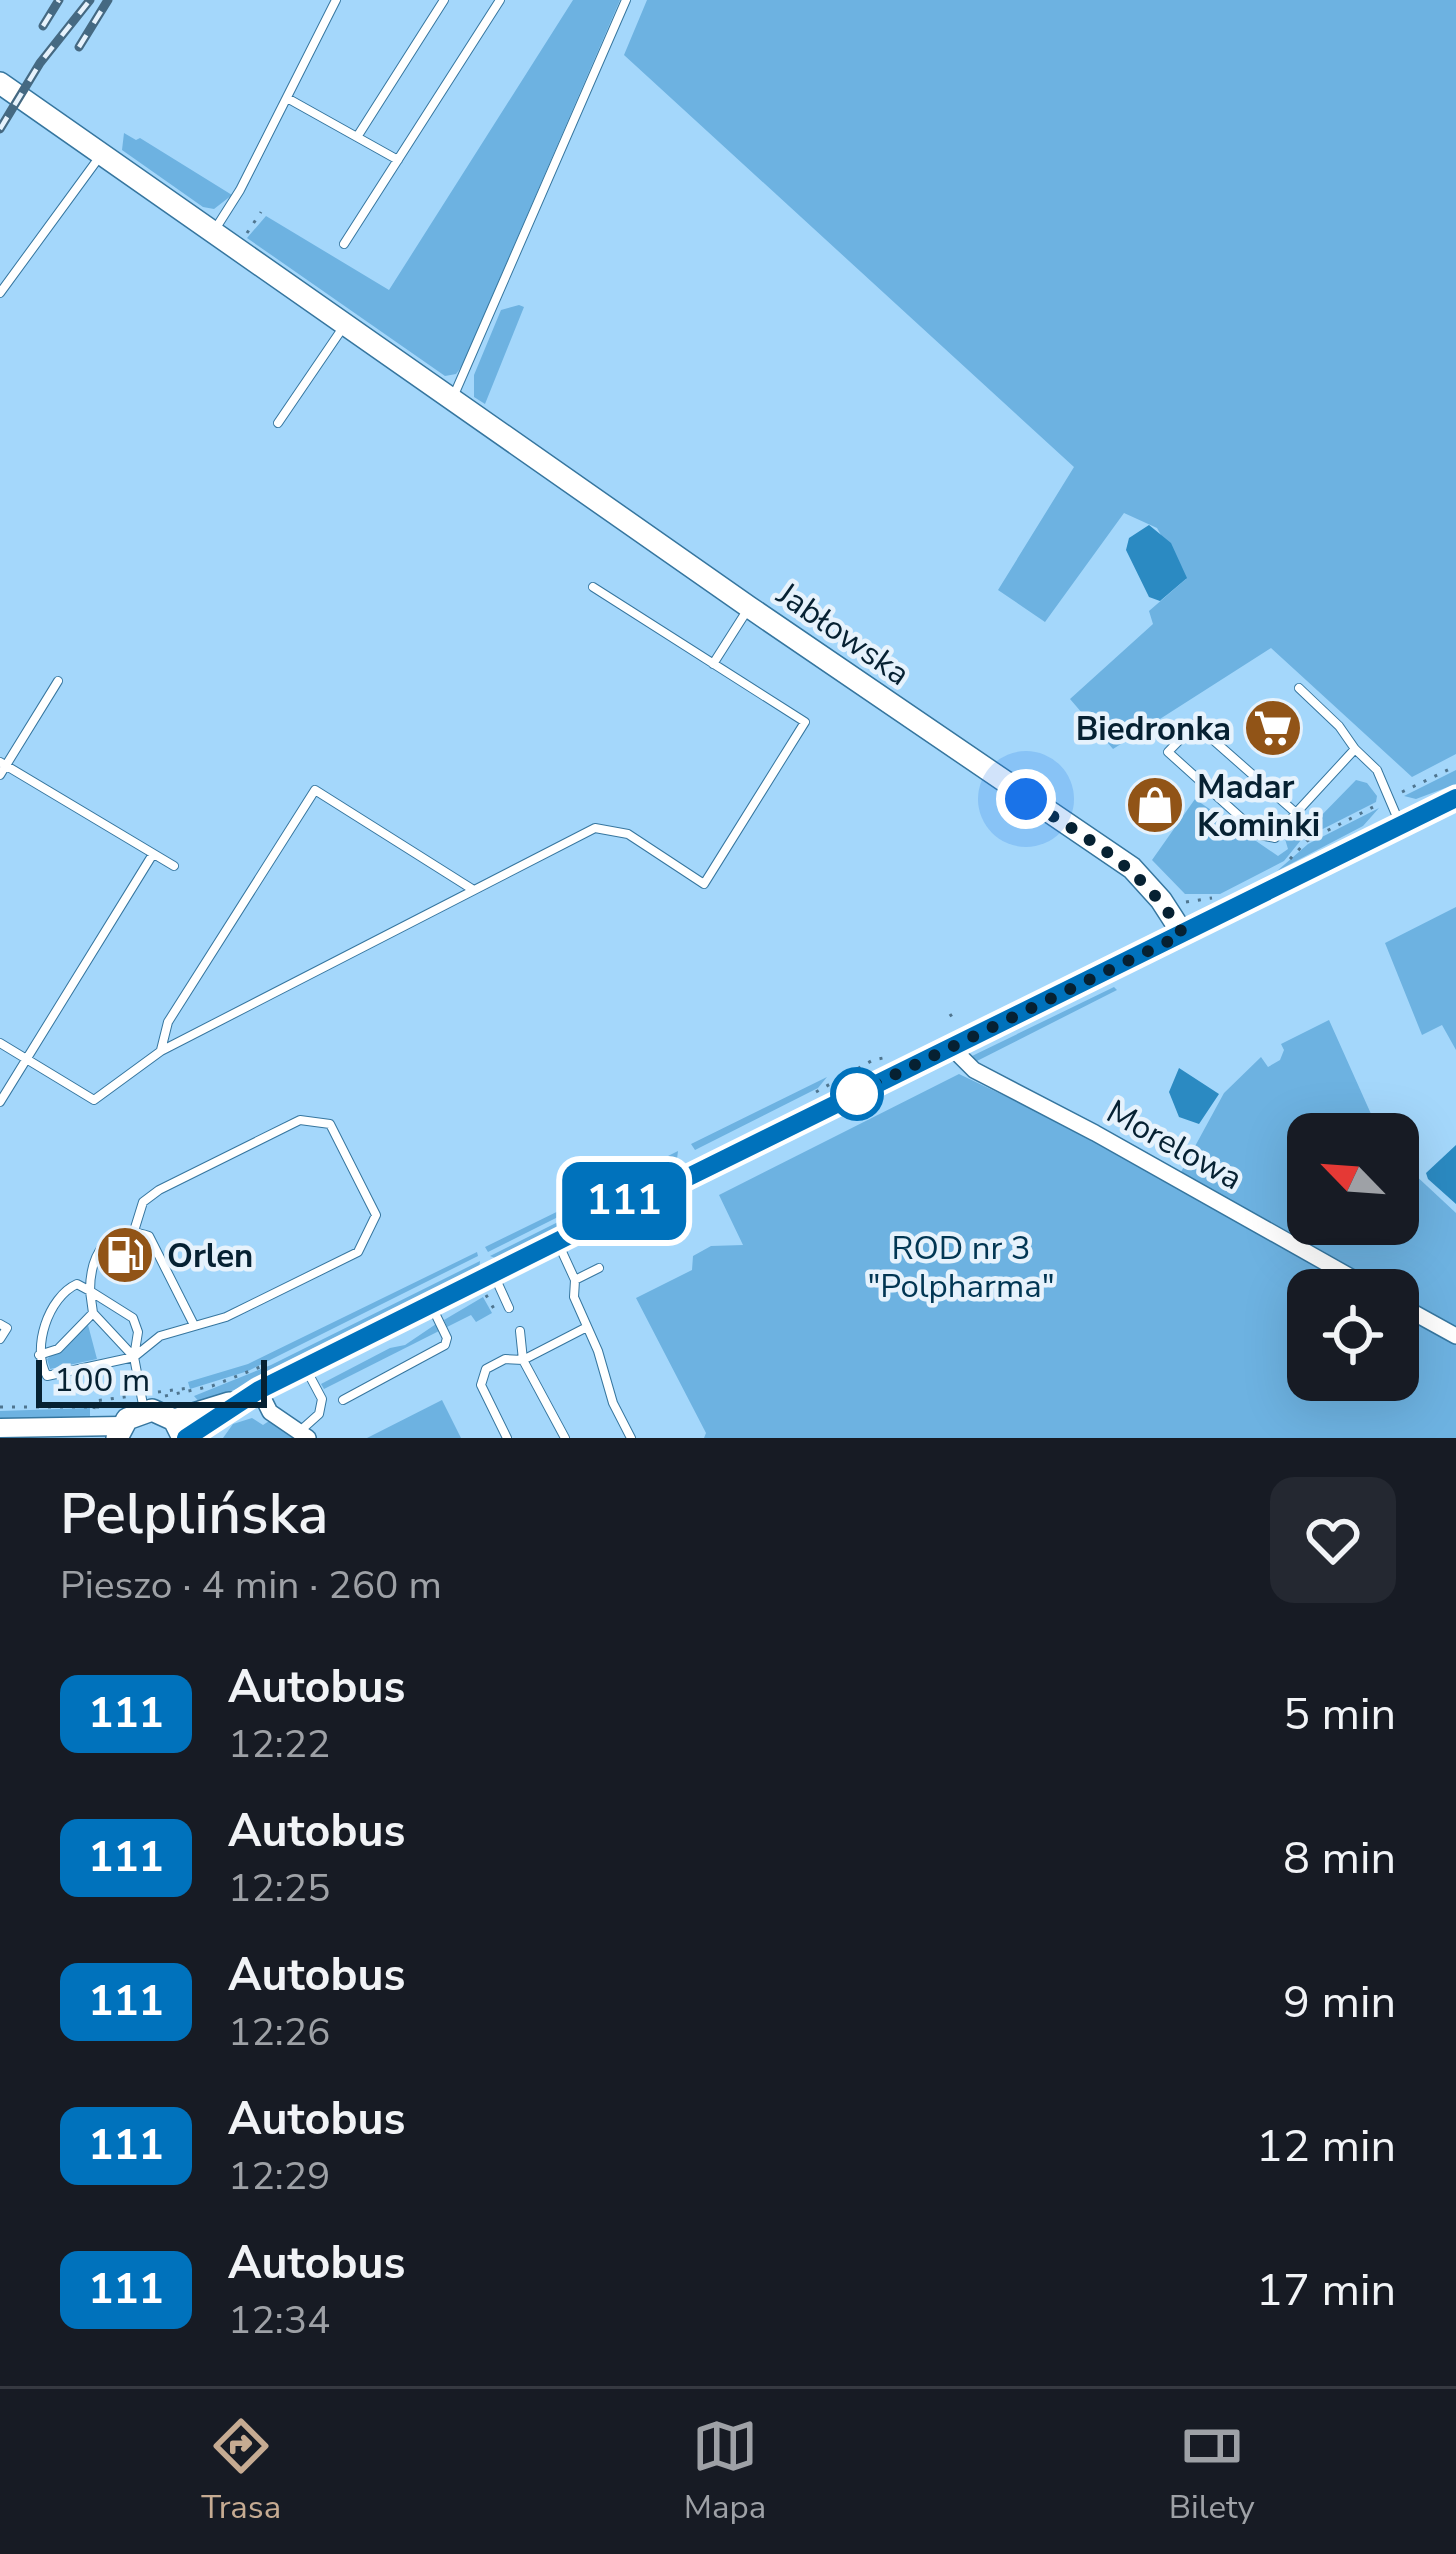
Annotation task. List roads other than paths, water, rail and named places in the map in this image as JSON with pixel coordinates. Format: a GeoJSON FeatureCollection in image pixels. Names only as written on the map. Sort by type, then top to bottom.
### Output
{"type":"FeatureCollection","features":[{"type":"Feature","properties":{"kind":"main road","name":"Jabłowska"},"geometry":{"type":"LineString","coordinates":[[0,83],[749,607],[1132,868],[1161,899],[1183,934]]}},
{"type":"Feature","properties":{"kind":"main road"},"geometry":{"type":"LineString","coordinates":[[119,1432],[143,1405],[160,1411],[181,1432],[557,1241],[624,1216],[660,1191],[1456,798]]}},
{"type":"Feature","properties":{"kind":"street","name":"Morelowa"},"geometry":{"type":"LineString","coordinates":[[951,1047],[974,1070],[1337,1269]]}},
{"type":"Feature","properties":{"kind":"street"},"geometry":{"type":"LineString","coordinates":[[1419,1316],[1456,1336]]}},
{"type":"Feature","properties":{"kind":"street"},"geometry":{"type":"LineString","coordinates":[[250,1395],[303,1435]]}},
{"type":"Feature","properties":{"kind":"street"},"geometry":{"type":"LineString","coordinates":[[0,1428],[64,1429],[93,1424],[119,1432]]}},
{"type":"Feature","properties":{"kind":"street"},"geometry":{"type":"LineString","coordinates":[[64,1429],[86,1438]]}},
{"type":"Feature","properties":{"kind":"lane"},"geometry":{"type":"LineString","coordinates":[[213,232],[240,190],[336,0]]}},
{"type":"Feature","properties":{"kind":"lane"},"geometry":{"type":"LineString","coordinates":[[357,137],[444,0]]}},
{"type":"Feature","properties":{"kind":"lane"},"geometry":{"type":"LineString","coordinates":[[344,244],[500,0]]}},
{"type":"Feature","properties":{"kind":"lane"},"geometry":{"type":"LineString","coordinates":[[452,399],[626,0]]}},
{"type":"Feature","properties":{"kind":"lane"},"geometry":{"type":"LineString","coordinates":[[287,98],[398,160]]}},
{"type":"Feature","properties":{"kind":"lane"},"geometry":{"type":"LineString","coordinates":[[0,293],[101,154]]}},
{"type":"Feature","properties":{"kind":"lane"},"geometry":{"type":"LineString","coordinates":[[278,423],[345,325]]}},
{"type":"Feature","properties":{"kind":"lane"},"geometry":{"type":"LineString","coordinates":[[0,1043],[94,1100],[161,1051],[595,827],[628,835],[704,884],[805,722],[593,587]]}},
{"type":"Feature","properties":{"kind":"lane"},"geometry":{"type":"LineString","coordinates":[[713,664],[749,607]]}},
{"type":"Feature","properties":{"kind":"lane"},"geometry":{"type":"LineString","coordinates":[[58,681],[2,768],[173,866]]}},
{"type":"Feature","properties":{"kind":"lane"},"geometry":{"type":"LineString","coordinates":[[1299,688],[1377,770],[1400,825]]}},
{"type":"Feature","properties":{"kind":"lane"},"geometry":{"type":"LineString","coordinates":[[1296,813],[1195,724],[1168,752],[1260,835],[1275,838],[1355,749]]}},
{"type":"Feature","properties":{"kind":"lane"},"geometry":{"type":"LineString","coordinates":[[161,1051],[168,1022],[315,790],[472,890]]}},
{"type":"Feature","properties":{"kind":"lane"},"geometry":{"type":"LineString","coordinates":[[0,1102],[153,854]]}},
{"type":"Feature","properties":{"kind":"lane"},"geometry":{"type":"LineString","coordinates":[[134,1231],[142,1202],[159,1190],[300,1120],[330,1124],[376,1215],[358,1252],[226,1317],[160,1336],[134,1357],[47,1376],[39,1362],[40,1333],[67,1288],[77,1284],[133,1318],[138,1332],[134,1357],[143,1405]]}},
{"type":"Feature","properties":{"kind":"lane"},"geometry":{"type":"LineString","coordinates":[[134,1357],[93,1313],[94,1255],[111,1236],[134,1231],[149,1236],[194,1324]]}},
{"type":"Feature","properties":{"kind":"lane"},"geometry":{"type":"LineString","coordinates":[[557,1241],[575,1280],[574,1297],[613,1403],[631,1438]]}},
{"type":"Feature","properties":{"kind":"lane"},"geometry":{"type":"LineString","coordinates":[[575,1280],[599,1268]]}},
{"type":"Feature","properties":{"kind":"lane"},"geometry":{"type":"LineString","coordinates":[[494,1274],[509,1308]]}},
{"type":"Feature","properties":{"kind":"lane"},"geometry":{"type":"LineString","coordinates":[[343,1400],[445,1345],[447,1338],[431,1306]]}},
{"type":"Feature","properties":{"kind":"lane"},"geometry":{"type":"LineString","coordinates":[[39,1355],[58,1349],[93,1313]]}},
{"type":"Feature","properties":{"kind":"lane"},"geometry":{"type":"LineString","coordinates":[[0,1324],[7,1328],[0,1339]]}},
{"type":"Feature","properties":{"kind":"lane"},"geometry":{"type":"LineString","coordinates":[[507,1438],[481,1385],[486,1369],[505,1359],[523,1360],[587,1327]]}},
{"type":"Feature","properties":{"kind":"lane"},"geometry":{"type":"LineString","coordinates":[[520,1331],[523,1360],[566,1438]]}},
{"type":"Feature","properties":{"kind":"lane"},"geometry":{"type":"LineString","coordinates":[[303,1435],[319,1414],[322,1400],[306,1367]]}},
{"type":"Feature","properties":{"kind":"railway"},"geometry":{"type":"LineString","coordinates":[[43,26],[59,0]]}},
{"type":"Feature","properties":{"kind":"railway"},"geometry":{"type":"LineString","coordinates":[[0,129],[40,63],[90,0]]}},
{"type":"Feature","properties":{"kind":"railway"},"geometry":{"type":"LineString","coordinates":[[79,47],[108,0]]}},
{"type":"Feature","properties":{"kind":"place","name":"Biedronka"},"geometry":{"type":"Point","coordinates":[1273,728]}},
{"type":"Feature","properties":{"kind":"place","name":"Madar Kominki"},"geometry":{"type":"Point","coordinates":[1155,805]}},
{"type":"Feature","properties":{"kind":"place","name":"Orlen"},"geometry":{"type":"Point","coordinates":[125,1255]}},
{"type":"Feature","properties":{"kind":"park label","name":"ROD nr 3 \"Polpharma\""},"geometry":{"type":"Point","coordinates":[961,1266]}}]}
